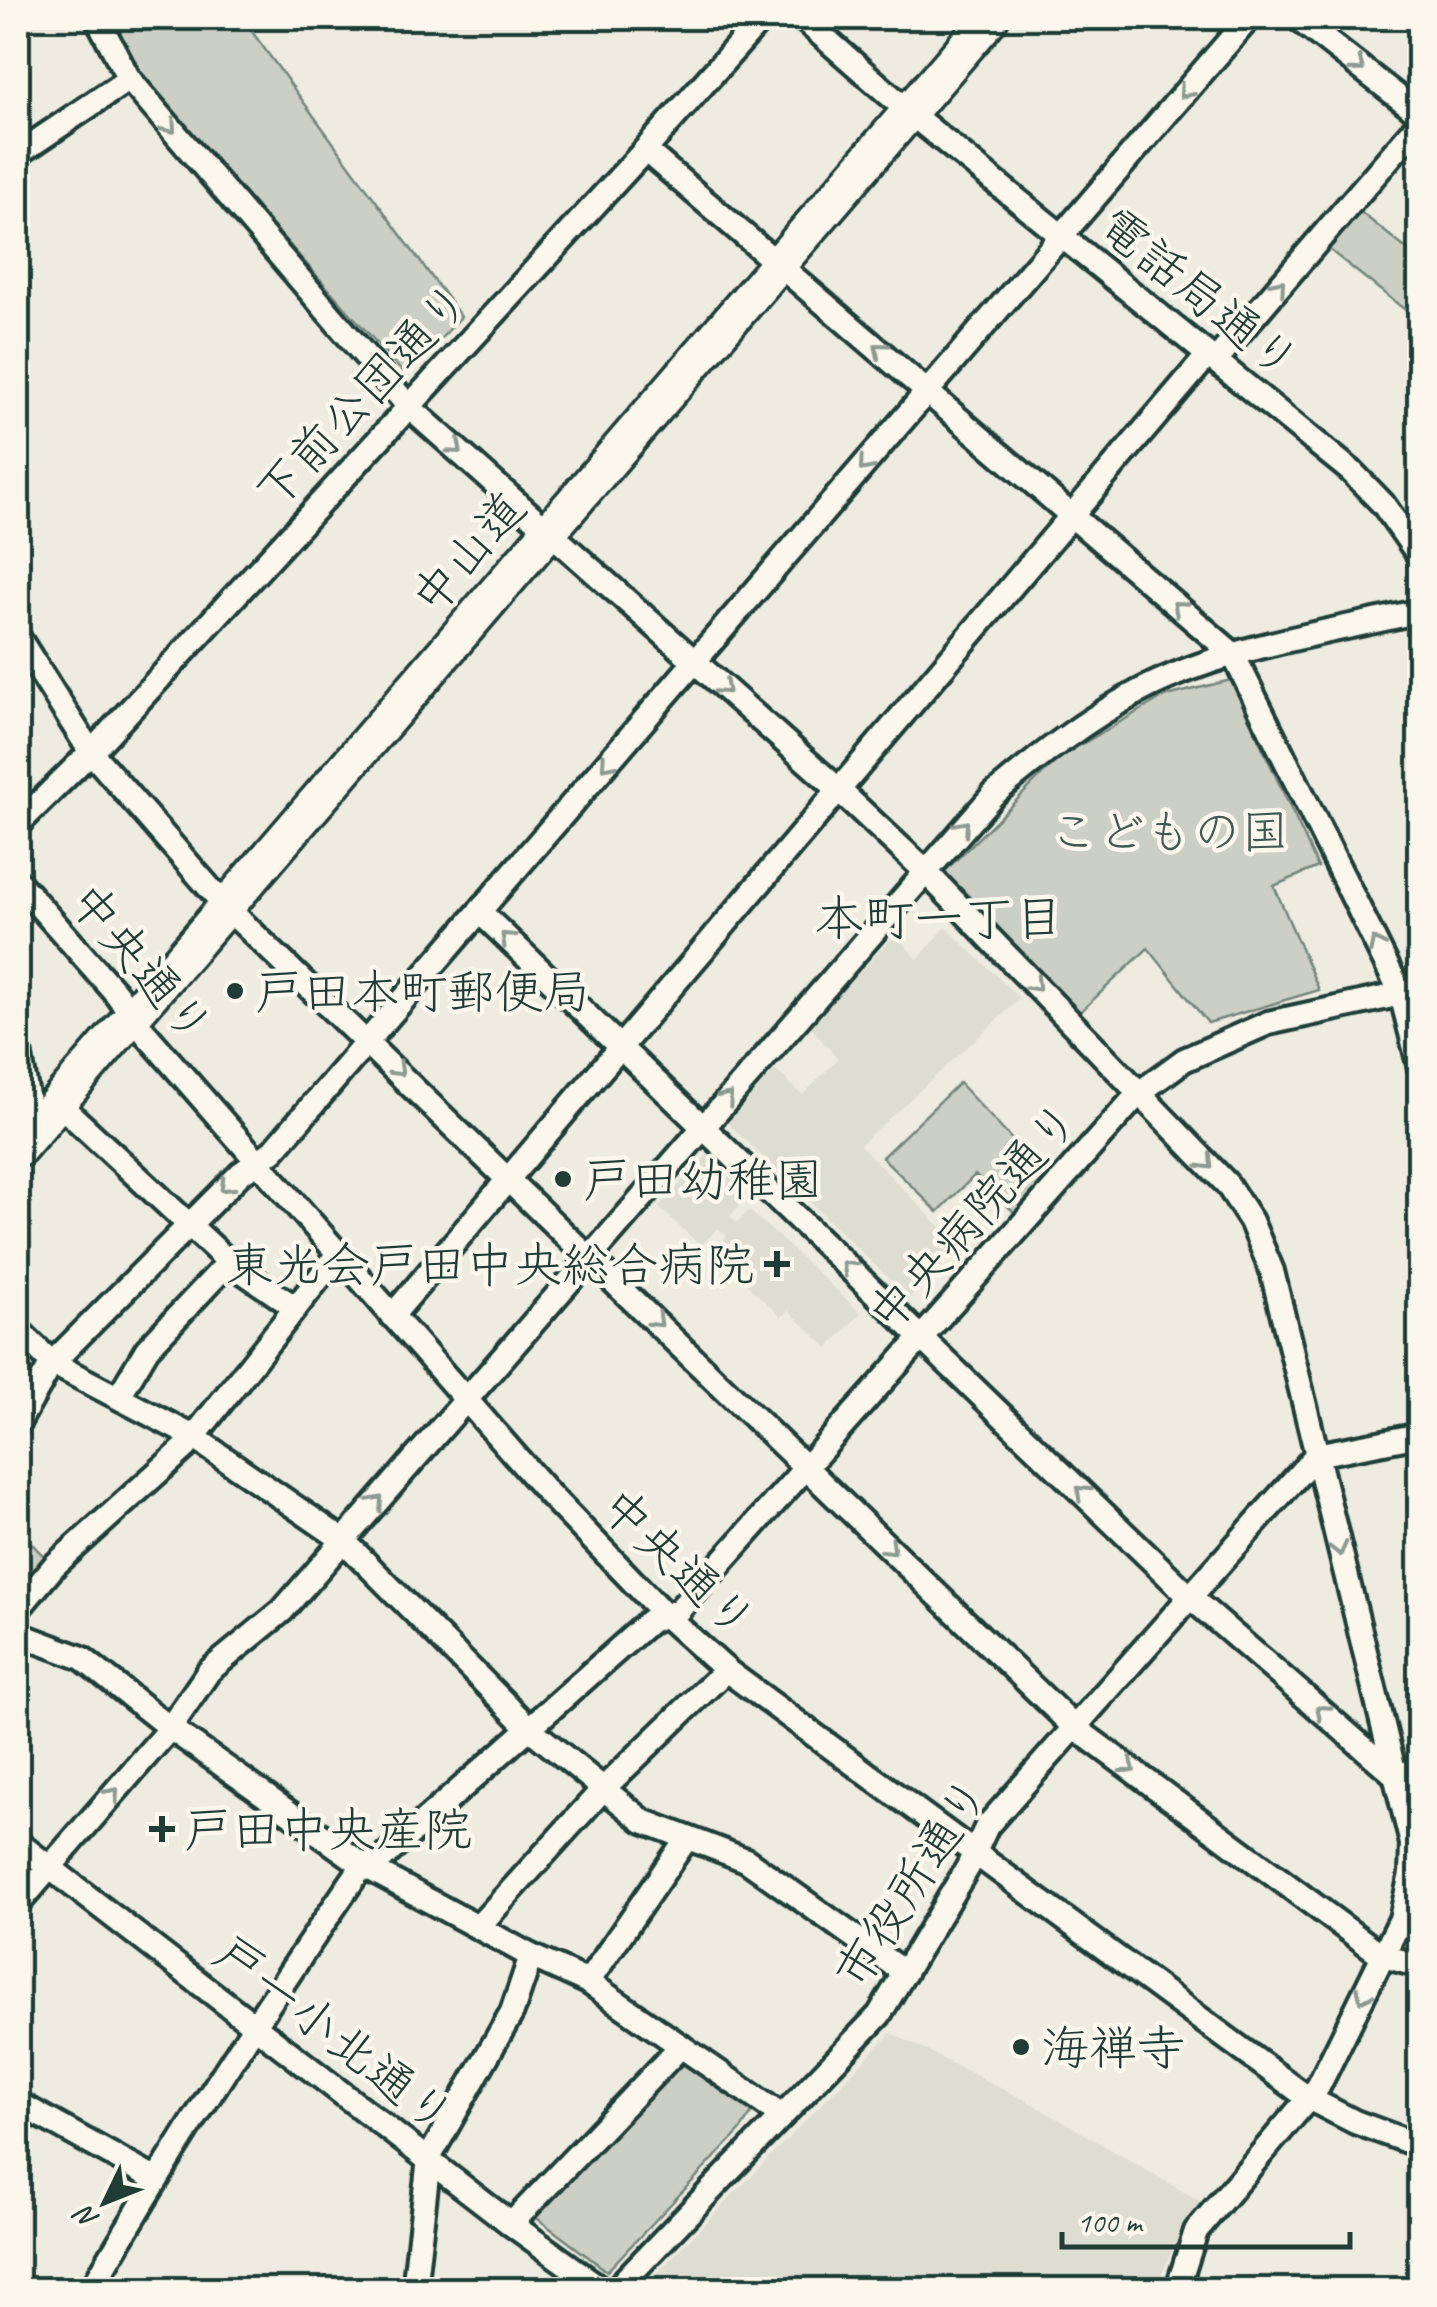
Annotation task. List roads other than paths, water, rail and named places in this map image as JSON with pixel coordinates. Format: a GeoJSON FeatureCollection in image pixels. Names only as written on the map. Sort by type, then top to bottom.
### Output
{"type":"FeatureCollection","features":[{"type":"Feature","properties":{"kind":"highway","name":"中山道"},"geometry":{"type":"LineString","coordinates":[[25,1140],[990,18]]}},
{"type":"Feature","properties":{"kind":"street"},"geometry":{"type":"LineString","coordinates":[[98,18],[129,79],[410,407],[924,870],[1226,1184],[1251,1220],[1272,1270],[1412,1844],[1411,1874],[1401,1919],[1318,2087],[1196,2231],[1177,2290]]}},
{"type":"Feature","properties":{"kind":"street","name":"下前公団通り"},"geometry":{"type":"LineString","coordinates":[[18,824],[410,407],[762,18]]}},
{"type":"Feature","properties":{"kind":"street","name":"電話局通り"},"geometry":{"type":"LineString","coordinates":[[802,18],[909,112],[1359,479],[1420,557]]}},
{"type":"Feature","properties":{"kind":"street"},"geometry":{"type":"LineString","coordinates":[[18,1423],[52,1363],[241,1172],[273,1151],[1249,18]]}},
{"type":"Feature","properties":{"kind":"street"},"geometry":{"type":"LineString","coordinates":[[1298,18],[1420,114]]}},
{"type":"Feature","properties":{"kind":"street"},"geometry":{"type":"LineString","coordinates":[[18,154],[129,79]]}},
{"type":"Feature","properties":{"kind":"street"},"geometry":{"type":"LineString","coordinates":[[392,1316],[838,790],[1420,122]]}},
{"type":"Feature","properties":{"kind":"street"},"geometry":{"type":"LineString","coordinates":[[645,150],[1233,654],[1410,992],[1420,1068]]}},
{"type":"Feature","properties":{"kind":"street"},"geometry":{"type":"LineString","coordinates":[[18,1904],[170,1728],[209,1671],[282,1612],[992,795],[1047,749],[1139,691],[1233,654],[1420,611]]}},
{"type":"Feature","properties":{"kind":"street"},"geometry":{"type":"LineString","coordinates":[[18,637],[90,751],[226,906],[1074,1727],[1383,1956],[1420,1966]]}},
{"type":"Feature","properties":{"kind":"street","name":"中央通り"},"geometry":{"type":"LineString","coordinates":[[18,882],[466,1401],[601,1550],[726,1670],[1308,2098],[1355,2122],[1420,2146]]}},
{"type":"Feature","properties":{"kind":"street"},"geometry":{"type":"LineString","coordinates":[[480,912],[1190,1597],[1395,1775]]}},
{"type":"Feature","properties":{"kind":"street","name":"中央病院通り"},"geometry":{"type":"LineString","coordinates":[[363,1866],[377,1862],[650,1621],[679,1610],[1140,1093],[1184,1060],[1268,1023],[1410,992]]}},
{"type":"Feature","properties":{"kind":"street"},"geometry":{"type":"LineString","coordinates":[[18,1046],[25,1140]]}},
{"type":"Feature","properties":{"kind":"street"},"geometry":{"type":"LineString","coordinates":[[57,1102],[229,1262],[294,1307]]}},
{"type":"Feature","properties":{"kind":"street"},"geometry":{"type":"LineString","coordinates":[[18,1608],[56,1565],[186,1446],[338,1254]]}},
{"type":"Feature","properties":{"kind":"street"},"geometry":{"type":"LineString","coordinates":[[119,1396],[146,1349],[229,1262]]}},
{"type":"Feature","properties":{"kind":"street"},"geometry":{"type":"LineString","coordinates":[[18,1330],[52,1363],[192,1436],[343,1540],[529,1728],[643,1822],[746,1860],[905,1973]]}},
{"type":"Feature","properties":{"kind":"street"},"geometry":{"type":"LineString","coordinates":[[1316,1454],[1420,1435]]}},
{"type":"Feature","properties":{"kind":"street","name":"市役所通り"},"geometry":{"type":"LineString","coordinates":[[616,2290],[870,2025],[905,1973],[987,1826],[1316,1454]]}},
{"type":"Feature","properties":{"kind":"street"},"geometry":{"type":"LineString","coordinates":[[18,1634],[82,1658],[170,1728],[363,1866],[531,1956],[588,1982],[782,2116]]}},
{"type":"Feature","properties":{"kind":"street"},"geometry":{"type":"LineString","coordinates":[[478,1927],[604,1788],[726,1670]]}},
{"type":"Feature","properties":{"kind":"street"},"geometry":{"type":"LineString","coordinates":[[1395,1775],[1420,1770]]}},
{"type":"Feature","properties":{"kind":"street"},"geometry":{"type":"LineString","coordinates":[[588,1982],[687,1838]]}},
{"type":"Feature","properties":{"kind":"street","name":"戸一小北通り"},"geometry":{"type":"LineString","coordinates":[[18,1843],[602,2290]]}},
{"type":"Feature","properties":{"kind":"street"},"geometry":{"type":"LineString","coordinates":[[91,2290],[253,2024],[363,1866]]}},
{"type":"Feature","properties":{"kind":"street"},"geometry":{"type":"LineString","coordinates":[[414,2290],[428,2158],[512,2012],[531,1956]]}},
{"type":"Feature","properties":{"kind":"street"},"geometry":{"type":"LineString","coordinates":[[511,2224],[680,2046]]}},
{"type":"Feature","properties":{"kind":"street"},"geometry":{"type":"LineString","coordinates":[[18,2103],[155,2180]]}},
{"type":"Feature","properties":{"kind":"place","name":"戸田本町郵便局"},"geometry":{"type":"Point","coordinates":[235,991]}},
{"type":"Feature","properties":{"kind":"place","name":"戸田幼稚園"},"geometry":{"type":"Point","coordinates":[563,1179]}},
{"type":"Feature","properties":{"kind":"place","name":"東光会戸田中央総合病院"},"geometry":{"type":"Point","coordinates":[777,1264]}},
{"type":"Feature","properties":{"kind":"place","name":"戸田中央産院"},"geometry":{"type":"Point","coordinates":[162,1829]}},
{"type":"Feature","properties":{"kind":"place","name":"海禅寺"},"geometry":{"type":"Point","coordinates":[1021,2047]}},
{"type":"Feature","properties":{"kind":"district","name":"本町一丁目"},"geometry":{"type":"Point","coordinates":[939,917]}},
{"type":"Feature","properties":{"kind":"park label","name":"こどもの国"},"geometry":{"type":"Point","coordinates":[1169,831]}}]}
